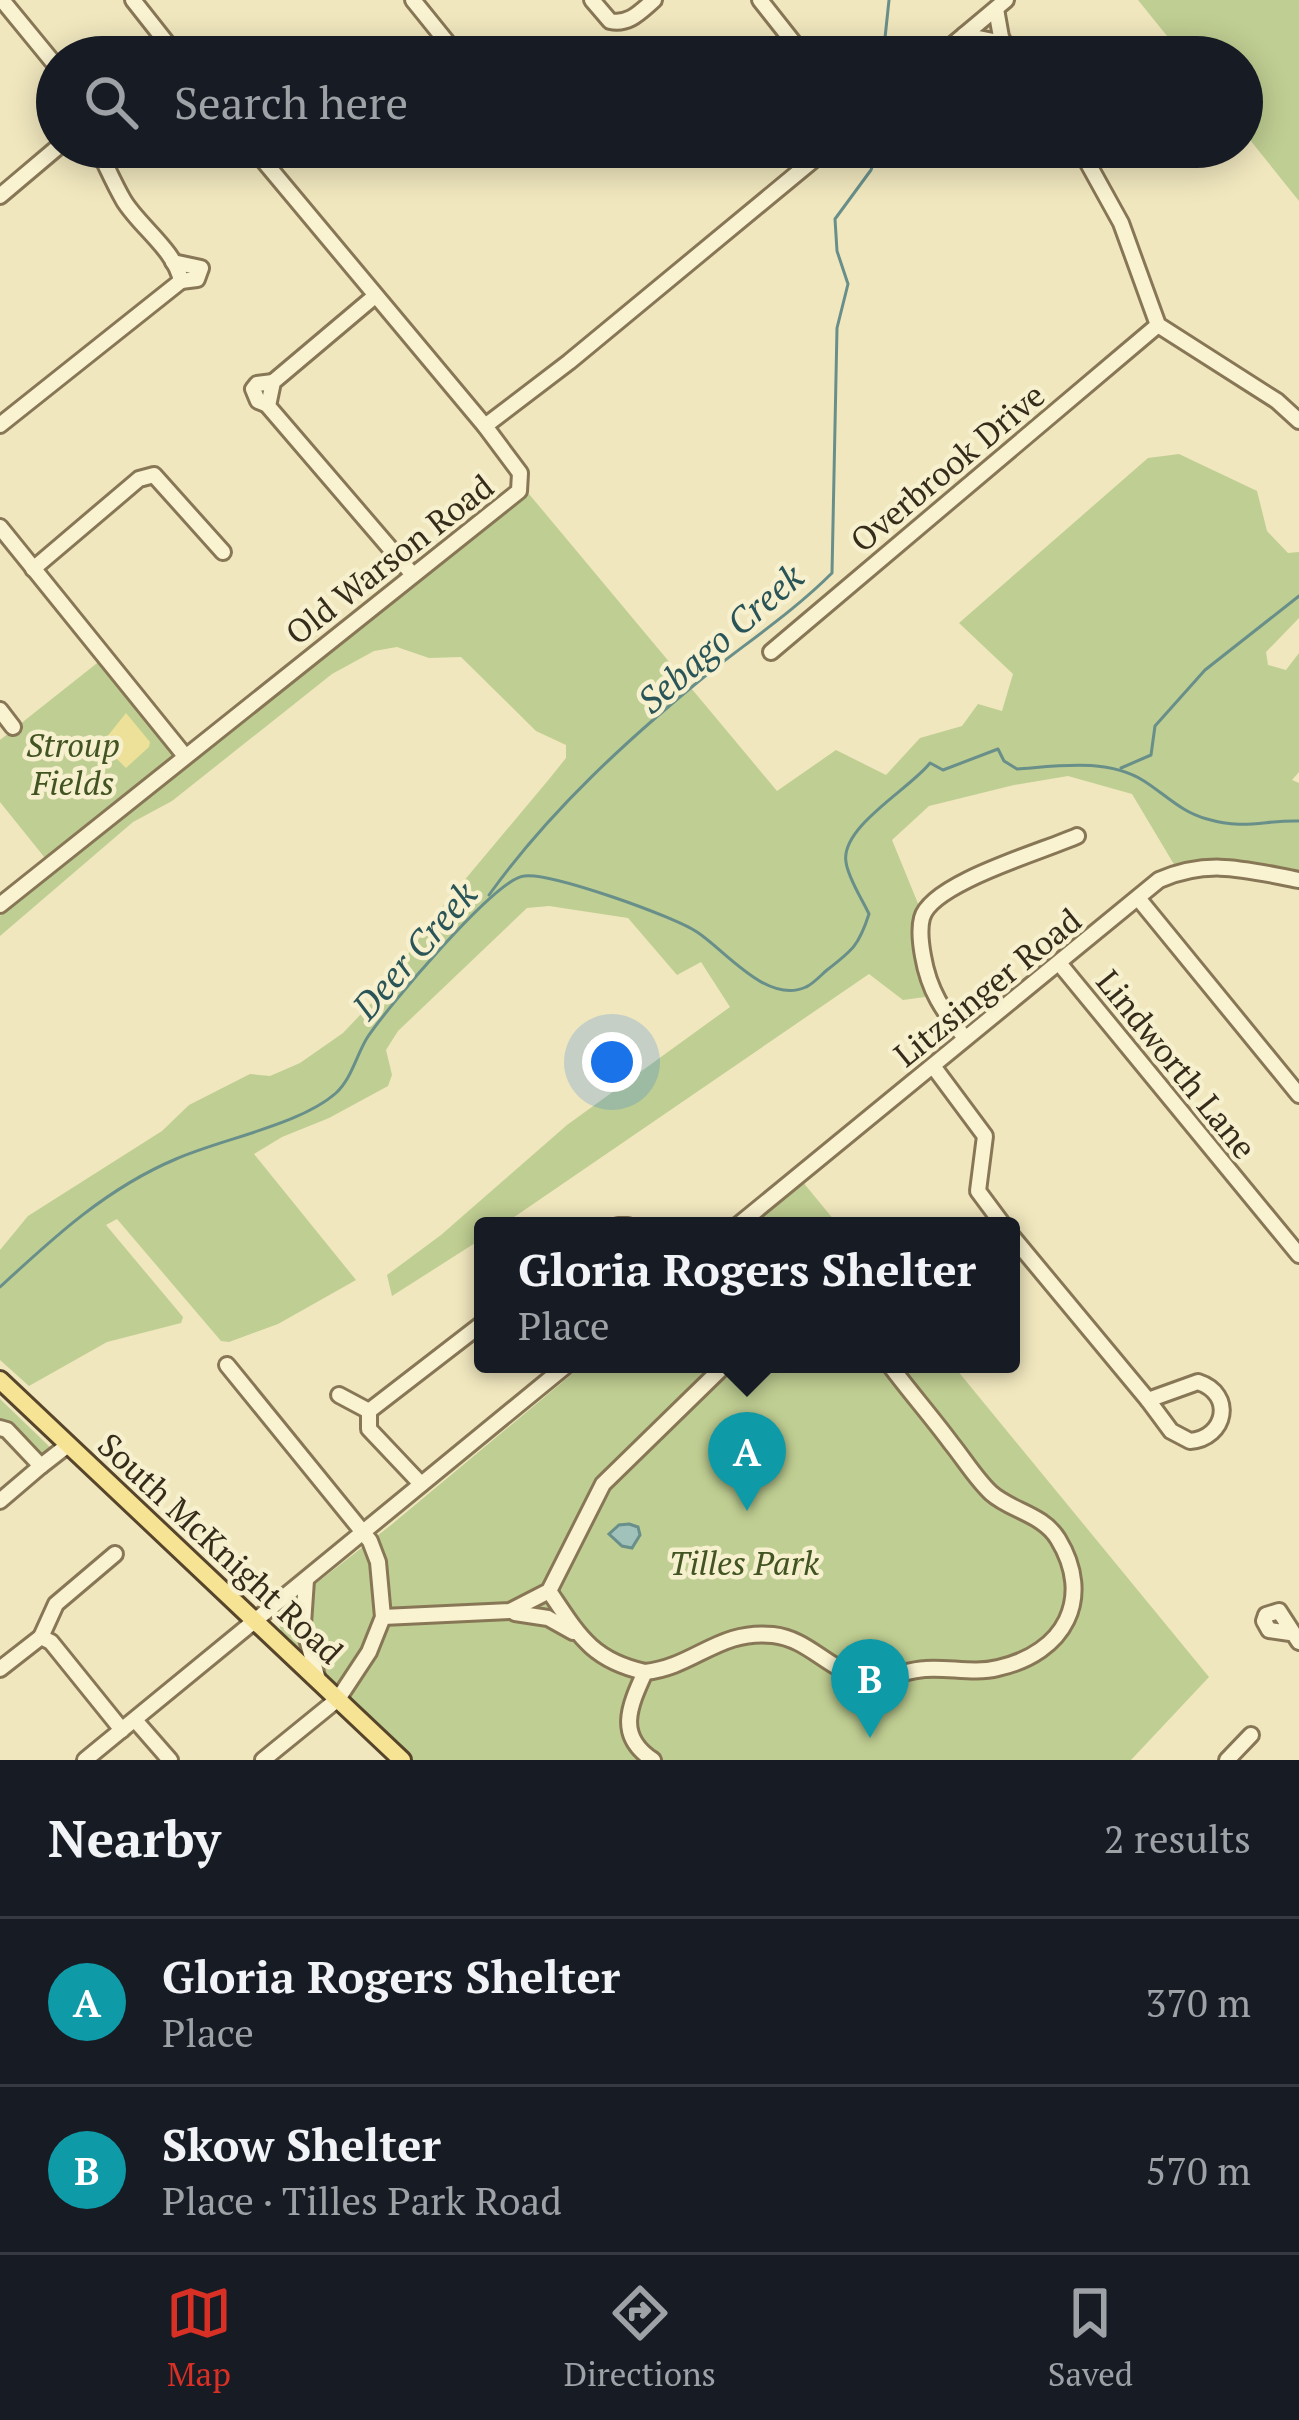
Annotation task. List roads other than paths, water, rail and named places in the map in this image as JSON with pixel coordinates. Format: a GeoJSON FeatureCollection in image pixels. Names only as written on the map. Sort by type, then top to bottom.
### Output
{"type":"FeatureCollection","features":[{"type":"Feature","properties":{"kind":"main road","name":"South McKnight Road"},"geometry":{"type":"LineString","coordinates":[[0,1380],[402,1760]]}},
{"type":"Feature","properties":{"kind":"street"},"geometry":{"type":"LineString","coordinates":[[133,0],[159,36]]}},
{"type":"Feature","properties":{"kind":"street"},"geometry":{"type":"LineString","coordinates":[[413,0],[442,36]]}},
{"type":"Feature","properties":{"kind":"street"},"geometry":{"type":"LineString","coordinates":[[592,0],[610,21],[627,22],[655,0]]}},
{"type":"Feature","properties":{"kind":"street"},"geometry":{"type":"LineString","coordinates":[[760,0],[788,36]]}},
{"type":"Feature","properties":{"kind":"street"},"geometry":{"type":"LineString","coordinates":[[964,35],[1001,4]]}},
{"type":"Feature","properties":{"kind":"street"},"geometry":{"type":"LineString","coordinates":[[1001,4],[1003,36]]}},
{"type":"Feature","properties":{"kind":"street"},"geometry":{"type":"LineString","coordinates":[[6,5],[36,42]]}},
{"type":"Feature","properties":{"kind":"street"},"geometry":{"type":"LineString","coordinates":[[964,35],[969,36]]}},
{"type":"Feature","properties":{"kind":"street"},"geometry":{"type":"LineString","coordinates":[[0,196],[36,166]]}},
{"type":"Feature","properties":{"kind":"street"},"geometry":{"type":"LineString","coordinates":[[0,425],[179,283],[172,262],[125,203],[108,168]]}},
{"type":"Feature","properties":{"kind":"street"},"geometry":{"type":"LineString","coordinates":[[269,168],[485,426]]}},
{"type":"Feature","properties":{"kind":"street","name":"Old Warson Road"},"geometry":{"type":"LineString","coordinates":[[1,901],[518,491],[520,473],[485,426],[804,168]]}},
{"type":"Feature","properties":{"kind":"street"},"geometry":{"type":"LineString","coordinates":[[1090,168],[1121,224],[1158,326],[1277,401],[1299,421]]}},
{"type":"Feature","properties":{"kind":"street"},"geometry":{"type":"LineString","coordinates":[[375,296],[273,382],[268,404],[413,575]]}},
{"type":"Feature","properties":{"kind":"street","name":"Overbrook Drive"},"geometry":{"type":"LineString","coordinates":[[771,652],[1158,326]]}},
{"type":"Feature","properties":{"kind":"street"},"geometry":{"type":"LineString","coordinates":[[33,569],[140,479],[154,475],[223,552]]}},
{"type":"Feature","properties":{"kind":"street"},"geometry":{"type":"LineString","coordinates":[[1,530],[184,756]]}},
{"type":"Feature","properties":{"kind":"street"},"geometry":{"type":"LineString","coordinates":[[0,710],[13,727]]}},
{"type":"Feature","properties":{"kind":"street"},"geometry":{"type":"LineString","coordinates":[[965,1038],[931,992],[921,942],[922,917],[933,901],[974,877],[1077,836]]}},
{"type":"Feature","properties":{"kind":"street","name":"Litzsinger Road"},"geometry":{"type":"LineString","coordinates":[[748,1217],[1159,880],[1190,867],[1228,866],[1299,880]]}},
{"type":"Feature","properties":{"kind":"street"},"geometry":{"type":"LineString","coordinates":[[1138,898],[1299,1095]]}},
{"type":"Feature","properties":{"kind":"street","name":"Lindworth Lane"},"geometry":{"type":"LineString","coordinates":[[1059,963],[1299,1255]]}},
{"type":"Feature","properties":{"kind":"street"},"geometry":{"type":"LineString","coordinates":[[933,1066],[985,1136],[979,1191],[998,1217]]}},
{"type":"Feature","properties":{"kind":"street"},"geometry":{"type":"LineString","coordinates":[[1020,1245],[1171,1431],[1190,1442],[1210,1436],[1222,1419],[1216,1392],[1198,1382],[1148,1400]]}},
{"type":"Feature","properties":{"kind":"street"},"geometry":{"type":"LineString","coordinates":[[368,1412],[474,1330]]}},
{"type":"Feature","properties":{"kind":"street"},"geometry":{"type":"LineString","coordinates":[[227,1365],[376,1550],[382,1617],[369,1652],[338,1699],[263,1760]]}},
{"type":"Feature","properties":{"kind":"street"},"geometry":{"type":"LineString","coordinates":[[85,1760],[557,1373]]}},
{"type":"Feature","properties":{"kind":"street"},"geometry":{"type":"LineString","coordinates":[[510,1611],[549,1591],[603,1484],[717,1373]]}},
{"type":"Feature","properties":{"kind":"street"},"geometry":{"type":"LineString","coordinates":[[549,1591],[577,1634],[598,1655],[620,1667],[644,1672],[670,1668],[738,1635],[773,1635],[803,1642],[846,1670],[870,1678],[923,1669],[983,1670],[1031,1655],[1062,1629],[1072,1613],[1075,1582],[1057,1538],[1040,1520],[988,1491],[896,1373]]}},
{"type":"Feature","properties":{"kind":"street"},"geometry":{"type":"LineString","coordinates":[[339,1395],[368,1412]]}},
{"type":"Feature","properties":{"kind":"street"},"geometry":{"type":"LineString","coordinates":[[368,1412],[369,1429],[421,1484]]}},
{"type":"Feature","properties":{"kind":"street"},"geometry":{"type":"LineString","coordinates":[[0,1428],[41,1466]]}},
{"type":"Feature","properties":{"kind":"street"},"geometry":{"type":"LineString","coordinates":[[0,1501],[68,1445]]}},
{"type":"Feature","properties":{"kind":"street"},"geometry":{"type":"LineString","coordinates":[[0,1670],[41,1637],[56,1604],[115,1554]]}},
{"type":"Feature","properties":{"kind":"street"},"geometry":{"type":"LineString","coordinates":[[306,1580],[303,1624],[318,1680]]}},
{"type":"Feature","properties":{"kind":"street"},"geometry":{"type":"LineString","coordinates":[[382,1617],[510,1611],[548,1618],[577,1634]]}},
{"type":"Feature","properties":{"kind":"street"},"geometry":{"type":"LineString","coordinates":[[41,1637],[170,1760]]}},
{"type":"Feature","properties":{"kind":"street"},"geometry":{"type":"LineString","coordinates":[[630,1760],[628,1727],[644,1672]]}},
{"type":"Feature","properties":{"kind":"street"},"geometry":{"type":"LineString","coordinates":[[1227,1760],[1251,1735]]}},
{"type":"Feature","properties":{"kind":"street"},"geometry":{"type":"LineString","coordinates":[[632,1742],[652,1760]]}},
{"type":"Feature","properties":{"kind":"water"},"geometry":{"type":"Polygon","coordinates":[[[629,1524],[638,1527],[640,1535],[632,1548],[609,1534],[629,1524]]]}},
{"type":"Feature","properties":{"kind":"waterway","name":"Sebago Creek"},"geometry":{"type":"LineString","coordinates":[[885,36],[889,0]]}},
{"type":"Feature","properties":{"kind":"waterway","name":"Sebago Creek"},"geometry":{"type":"LineString","coordinates":[[489,895],[564,804],[621,749],[832,573],[837,328],[848,284],[837,251],[835,219],[872,168]]}},
{"type":"Feature","properties":{"kind":"waterway"},"geometry":{"type":"LineString","coordinates":[[1121,768],[1151,755],[1155,726],[1205,670],[1299,596]]}},
{"type":"Feature","properties":{"kind":"waterway","name":"Deer Creek"},"geometry":{"type":"LineString","coordinates":[[0,1287],[61,1232],[127,1184],[176,1159],[302,1114],[336,1093],[367,1038],[417,975],[490,898],[524,876],[584,888],[664,916],[697,932],[762,982],[791,991],[811,984],[858,940],[869,914],[849,875],[847,849],[865,822],[930,763],[943,770],[998,749],[1004,761],[1017,769],[1082,765],[1130,774],[1181,808],[1207,819],[1244,824],[1299,821]]}},
{"type":"Feature","properties":{"kind":"place","name":"Gloria Rogers Shelter"},"geometry":{"type":"Point","coordinates":[747,1511]}},
{"type":"Feature","properties":{"kind":"place","name":"Skow Shelter"},"geometry":{"type":"Point","coordinates":[870,1738]}},
{"type":"Feature","properties":{"kind":"park label","name":"Stroup Fields"},"geometry":{"type":"Point","coordinates":[73,763]}},
{"type":"Feature","properties":{"kind":"park label","name":"Tilles Park"},"geometry":{"type":"Point","coordinates":[744,1562]}}]}
